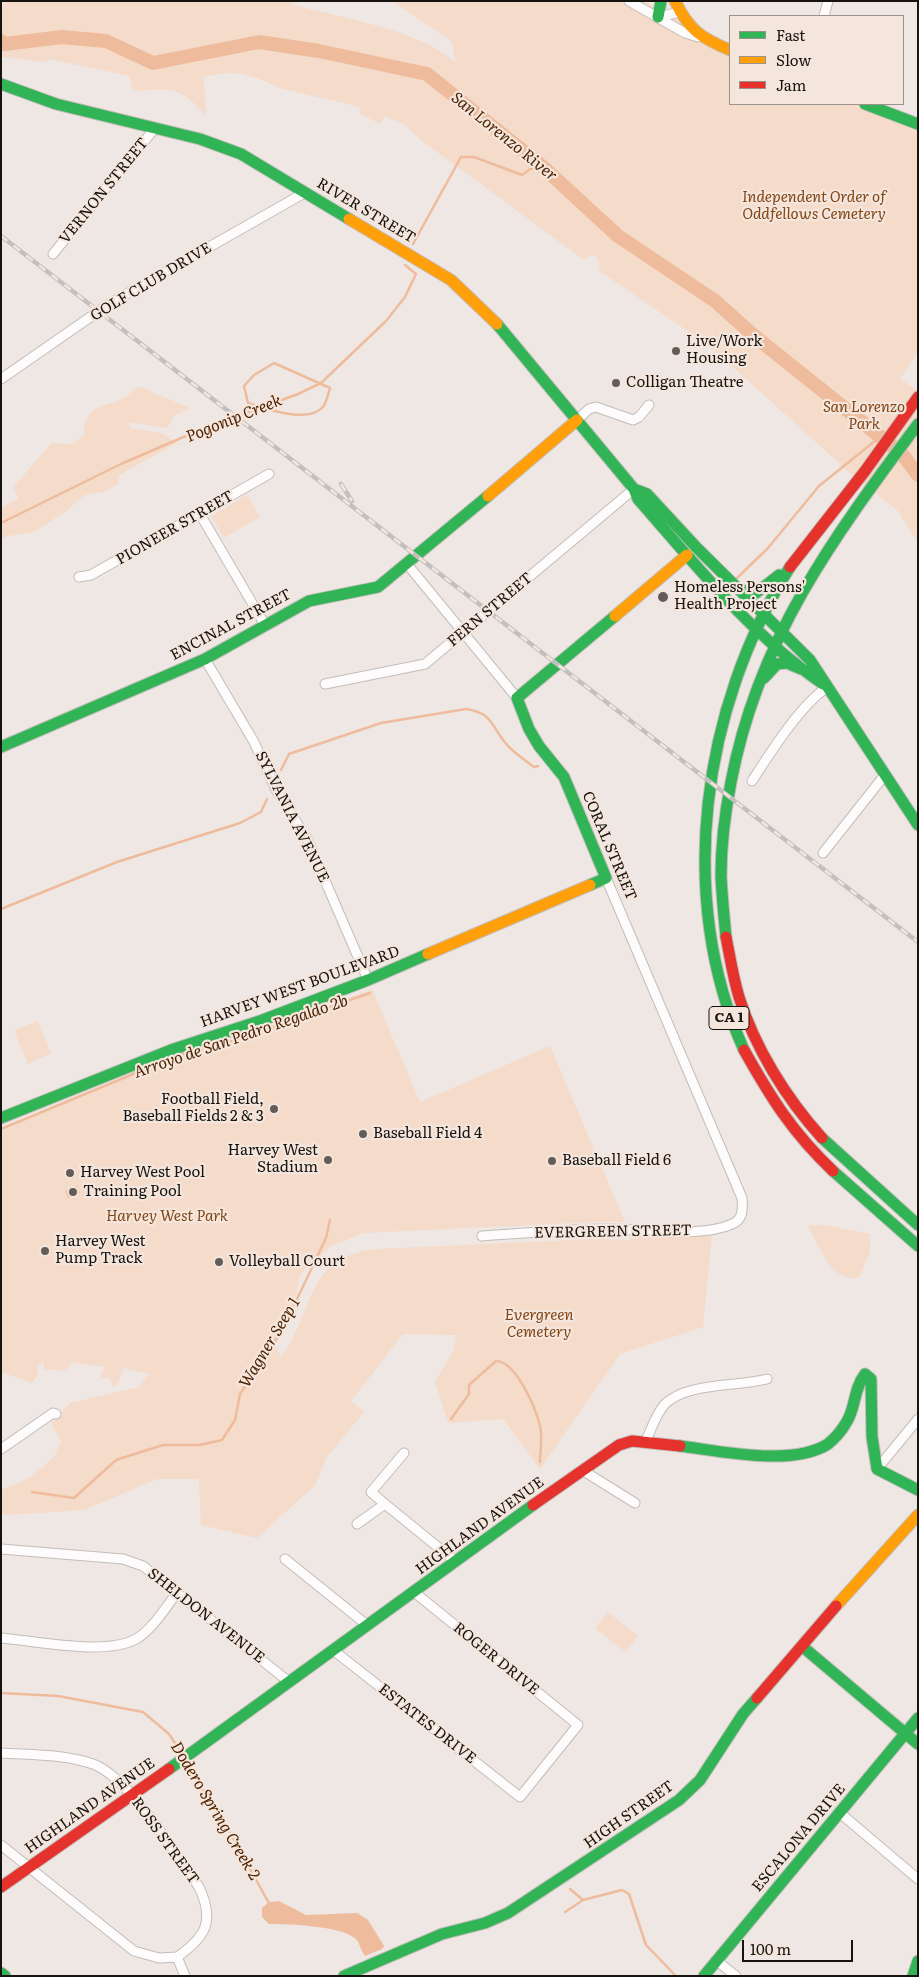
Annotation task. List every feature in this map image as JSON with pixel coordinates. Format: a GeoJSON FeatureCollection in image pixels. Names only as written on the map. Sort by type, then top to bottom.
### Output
{"type":"FeatureCollection","features":[{"type":"Feature","properties":{"kind":"main road"},"geometry":{"type":"LineString","coordinates":[[658,17],[662,1]]}},
{"type":"Feature","properties":{"kind":"main road"},"geometry":{"type":"LineString","coordinates":[[681,11],[698,37],[726,48]]}},
{"type":"Feature","properties":{"kind":"main road"},"geometry":{"type":"LineString","coordinates":[[681,11],[726,48]]}},
{"type":"Feature","properties":{"kind":"main road","name":"RIVER STREET"},"geometry":{"type":"LineString","coordinates":[[1,84],[56,104],[200,139],[241,154],[451,280],[496,323],[634,489],[638,499],[733,607],[801,669],[825,686]]}},
{"type":"Feature","properties":{"kind":"main road"},"geometry":{"type":"LineString","coordinates":[[868,105],[918,124]]}},
{"type":"Feature","properties":{"kind":"main road","name":"CA 1"},"geometry":{"type":"LineString","coordinates":[[918,397],[858,479],[816,528],[793,562],[757,628],[724,723],[708,806],[705,899],[708,931],[717,978],[732,1025],[760,1082],[788,1122],[832,1170],[918,1246]]}},
{"type":"Feature","properties":{"kind":"main road","name":"ENCINAL STREET"},"geometry":{"type":"LineString","coordinates":[[1,747],[205,659],[265,624],[310,601],[378,587],[408,564],[577,420]]}},
{"type":"Feature","properties":{"kind":"main road","name":"CA 1"},"geometry":{"type":"LineString","coordinates":[[918,424],[818,564],[780,630],[756,690],[734,768],[720,870],[724,933],[738,996],[763,1055],[797,1109],[840,1157],[918,1225]]}},
{"type":"Feature","properties":{"kind":"main road","name":"RIVER STREET"},"geometry":{"type":"LineString","coordinates":[[634,489],[647,494],[815,667],[825,686],[918,825]]}},
{"type":"Feature","properties":{"kind":"main road"},"geometry":{"type":"LineString","coordinates":[[517,698],[687,555]]}},
{"type":"Feature","properties":{"kind":"main road"},"geometry":{"type":"LineString","coordinates":[[740,590],[749,594],[758,592],[793,562]]}},
{"type":"Feature","properties":{"kind":"main road"},"geometry":{"type":"LineString","coordinates":[[756,690],[777,664],[786,663],[801,669]]}},
{"type":"Feature","properties":{"kind":"main road","name":"CORAL STREET"},"geometry":{"type":"LineString","coordinates":[[517,698],[529,730],[539,746],[564,777],[606,878]]}},
{"type":"Feature","properties":{"kind":"main road"},"geometry":{"type":"LineString","coordinates":[[579,890],[594,874],[594,849]]}},
{"type":"Feature","properties":{"kind":"main road","name":"HARVEY WEST BOULEVARD"},"geometry":{"type":"LineString","coordinates":[[1,1118],[171,1050],[260,1021],[368,980],[606,878]]}},
{"type":"Feature","properties":{"kind":"main road","name":"HIGHLAND AVENUE"},"geometry":{"type":"LineString","coordinates":[[1,1887],[132,1795],[582,1470],[620,1446],[632,1441],[779,1457],[818,1448],[829,1443],[846,1423],[852,1410],[857,1385],[865,1374],[871,1379],[870,1408],[874,1460],[877,1469]]}},
{"type":"Feature","properties":{"kind":"main road"},"geometry":{"type":"LineString","coordinates":[[877,1469],[918,1490]]}},
{"type":"Feature","properties":{"kind":"main road","name":"HIGH STREET"},"geometry":{"type":"LineString","coordinates":[[344,1976],[442,1934],[485,1923],[508,1912],[665,1812],[700,1780],[735,1725],[803,1648],[809,1636],[918,1515]]}},
{"type":"Feature","properties":{"kind":"main road"},"geometry":{"type":"LineString","coordinates":[[803,1648],[918,1744]]}},
{"type":"Feature","properties":{"kind":"main road","name":"ESCALONA DRIVE"},"geometry":{"type":"LineString","coordinates":[[704,1976],[918,1718]]}},
{"type":"Feature","properties":{"kind":"main road"},"geometry":{"type":"LineString","coordinates":[[913,1976],[918,1960]]}},
{"type":"Feature","properties":{"kind":"main road"},"geometry":{"type":"LineString","coordinates":[[1,1972],[5,1976]]}},
{"type":"Feature","properties":{"kind":"street"},"geometry":{"type":"LineString","coordinates":[[628,1],[685,33],[698,37]]}},
{"type":"Feature","properties":{"kind":"street"},"geometry":{"type":"LineString","coordinates":[[824,15],[828,1]]}},
{"type":"Feature","properties":{"kind":"street"},"geometry":{"type":"LineString","coordinates":[[658,17],[681,11]]}},
{"type":"Feature","properties":{"kind":"street","name":"VERNON STREET"},"geometry":{"type":"LineString","coordinates":[[54,254],[155,128]]}},
{"type":"Feature","properties":{"kind":"street","name":"GOLF CLUB DRIVE"},"geometry":{"type":"LineString","coordinates":[[1,380],[109,304],[306,192]]}},
{"type":"Feature","properties":{"kind":"street"},"geometry":{"type":"LineString","coordinates":[[577,420],[589,409],[596,407],[633,420],[639,417],[649,405]]}},
{"type":"Feature","properties":{"kind":"street","name":"PIONEER STREET"},"geometry":{"type":"LineString","coordinates":[[80,577],[91,575],[270,474]]}},
{"type":"Feature","properties":{"kind":"street","name":"FERN STREET"},"geometry":{"type":"LineString","coordinates":[[325,684],[425,664],[634,489]]}},
{"type":"Feature","properties":{"kind":"street"},"geometry":{"type":"LineString","coordinates":[[200,514],[265,624]]}},
{"type":"Feature","properties":{"kind":"street"},"geometry":{"type":"LineString","coordinates":[[408,564],[517,698]]}},
{"type":"Feature","properties":{"kind":"street","name":"SYLVANIA AVENUE"},"geometry":{"type":"LineString","coordinates":[[205,659],[254,742],[275,788],[307,839],[368,980]]}},
{"type":"Feature","properties":{"kind":"street"},"geometry":{"type":"LineString","coordinates":[[752,780],[810,702],[825,686]]}},
{"type":"Feature","properties":{"kind":"street"},"geometry":{"type":"LineString","coordinates":[[823,853],[884,776]]}},
{"type":"Feature","properties":{"kind":"street","name":"CORAL STREET"},"geometry":{"type":"LineString","coordinates":[[606,878],[742,1198],[740,1218]]}},
{"type":"Feature","properties":{"kind":"street","name":"EVERGREEN STREET"},"geometry":{"type":"LineString","coordinates":[[482,1236],[611,1229],[690,1231],[720,1228],[734,1224],[740,1218]]}},
{"type":"Feature","properties":{"kind":"street"},"geometry":{"type":"LineString","coordinates":[[645,1443],[656,1416],[673,1397],[701,1389],[767,1379]]}},
{"type":"Feature","properties":{"kind":"street"},"geometry":{"type":"LineString","coordinates":[[1,1449],[53,1413],[56,1414]]}},
{"type":"Feature","properties":{"kind":"street"},"geometry":{"type":"LineString","coordinates":[[877,1469],[918,1419]]}},
{"type":"Feature","properties":{"kind":"street"},"geometry":{"type":"LineString","coordinates":[[404,1453],[371,1492],[455,1561]]}},
{"type":"Feature","properties":{"kind":"street"},"geometry":{"type":"LineString","coordinates":[[582,1470],[635,1503]]}},
{"type":"Feature","properties":{"kind":"street"},"geometry":{"type":"LineString","coordinates":[[357,1524],[385,1504]]}},
{"type":"Feature","properties":{"kind":"street","name":"SHELDON AVENUE"},"geometry":{"type":"LineString","coordinates":[[1,1548],[123,1559],[143,1566],[288,1681]]}},
{"type":"Feature","properties":{"kind":"street"},"geometry":{"type":"LineString","coordinates":[[285,1559],[368,1625]]}},
{"type":"Feature","properties":{"kind":"street","name":"ROGER DRIVE"},"geometry":{"type":"LineString","coordinates":[[414,1592],[578,1725],[520,1797]]}},
{"type":"Feature","properties":{"kind":"street"},"geometry":{"type":"LineString","coordinates":[[1,1638],[104,1648],[127,1642],[147,1631],[177,1593]]}},
{"type":"Feature","properties":{"kind":"street","name":"ESTATES DRIVE"},"geometry":{"type":"LineString","coordinates":[[333,1650],[520,1797]]}},
{"type":"Feature","properties":{"kind":"street","name":"ROSS STREET"},"geometry":{"type":"LineString","coordinates":[[1,1752],[78,1760],[94,1764],[118,1778],[199,1888],[205,1900],[208,1914],[201,1937],[177,1957]]}},
{"type":"Feature","properties":{"kind":"street"},"geometry":{"type":"LineString","coordinates":[[840,1813],[918,1879]]}},
{"type":"Feature","properties":{"kind":"street"},"geometry":{"type":"LineString","coordinates":[[1,1845],[134,1951],[160,1958],[177,1957],[185,1976]]}},
{"type":"Feature","properties":{"kind":"street"},"geometry":{"type":"LineString","coordinates":[[717,1961],[736,1976]]}},
{"type":"Feature","properties":{"kind":"green space"},"geometry":{"type":"Polygon","coordinates":[[[1,1],[303,1],[290,4],[401,33],[441,52],[456,63],[451,41],[392,1],[644,1],[729,44],[729,105],[865,105],[918,125],[918,352],[900,379],[918,391],[918,543],[897,510],[851,474],[724,359],[695,336],[598,270],[600,266],[598,258],[592,254],[584,260],[422,141],[405,125],[385,116],[380,124],[359,113],[360,107],[279,88],[260,79],[242,74],[224,73],[204,77],[206,116],[188,98],[174,91],[133,91],[129,76],[50,59],[44,62],[1,57],[1,1]]]}},
{"type":"Feature","properties":{"kind":"green space"},"geometry":{"type":"Polygon","coordinates":[[[138,386],[190,408],[174,416],[167,428],[127,422],[132,429],[161,433],[177,443],[119,475],[118,484],[104,492],[85,495],[65,512],[34,532],[1,539],[1,508],[19,498],[13,488],[51,443],[73,444],[85,434],[83,429],[86,421],[96,408],[120,400],[138,386]]]}},
{"type":"Feature","properties":{"kind":"green space"},"geometry":{"type":"Polygon","coordinates":[[[247,495],[260,517],[224,538],[211,516],[247,495]]]}},
{"type":"Feature","properties":{"kind":"green space","name":"Harvey West Park"},"geometry":{"type":"Polygon","coordinates":[[[372,989],[420,1102],[550,1046],[625,1222],[364,1233],[332,1246],[306,1268],[299,1278],[296,1296],[275,1346],[281,1357],[292,1340],[314,1289],[323,1275],[336,1263],[353,1254],[376,1249],[594,1239],[631,1240],[627,1230],[712,1232],[703,1327],[620,1354],[540,1469],[503,1419],[448,1423],[435,1382],[453,1351],[457,1335],[403,1334],[351,1401],[364,1412],[326,1458],[315,1485],[257,1538],[201,1525],[199,1479],[157,1479],[84,1510],[6,1515],[1,1513],[1,1490],[31,1477],[54,1457],[61,1441],[51,1424],[70,1403],[139,1387],[149,1374],[123,1368],[118,1383],[113,1387],[109,1377],[100,1379],[104,1367],[72,1362],[66,1371],[44,1369],[44,1362],[37,1366],[38,1375],[32,1383],[1,1372],[1,1129],[168,1060],[288,1021],[372,989]]]}},
{"type":"Feature","properties":{"kind":"green space"},"geometry":{"type":"Polygon","coordinates":[[[37,1021],[51,1053],[28,1064],[14,1031],[37,1021]]]}},
{"type":"Feature","properties":{"kind":"green space"},"geometry":{"type":"Polygon","coordinates":[[[825,1225],[870,1234],[870,1252],[859,1277],[850,1278],[841,1275],[822,1253],[808,1226],[825,1225]]]}},
{"type":"Feature","properties":{"kind":"green space"},"geometry":{"type":"Polygon","coordinates":[[[608,1612],[638,1636],[625,1652],[595,1628],[608,1612]]]}},
{"type":"Feature","properties":{"kind":"shaded area","name":"Training Pool"},"geometry":{"type":"Polygon","coordinates":[[[77,1186],[80,1193],[68,1198],[65,1191],[77,1186]]]}},
{"type":"Feature","properties":{"kind":"shaded area"},"geometry":{"type":"Polygon","coordinates":[[[279,1901],[306,1915],[357,1913],[368,1920],[384,1946],[382,1949],[365,1956],[356,1939],[339,1931],[315,1927],[269,1924],[262,1917],[262,1908],[269,1902],[279,1901]]]}},
{"type":"Feature","properties":{"kind":"waterway","name":"San Lorenzo River"},"geometry":{"type":"LineString","coordinates":[[1,41],[4,44],[62,37],[106,41],[153,63],[259,42],[319,51],[427,74],[543,167],[618,236],[715,301],[753,335],[902,454],[918,475]]}},
{"type":"Feature","properties":{"kind":"waterway","name":"Pogonip Creek"},"geometry":{"type":"LineString","coordinates":[[413,244],[461,157],[474,157],[522,175],[530,169],[543,167]]}},
{"type":"Feature","properties":{"kind":"waterway","name":"Pogonip Creek"},"geometry":{"type":"LineString","coordinates":[[1,523],[121,464],[202,429],[298,394],[321,383],[386,321],[405,297],[416,274],[405,265]]}},
{"type":"Feature","properties":{"kind":"waterway"},"geometry":{"type":"LineString","coordinates":[[274,363],[330,388],[323,407],[316,412],[298,415],[287,414],[248,403],[244,386],[254,375],[274,363]]}},
{"type":"Feature","properties":{"kind":"waterway"},"geometry":{"type":"LineString","coordinates":[[735,580],[768,548],[819,486],[881,436]]}},
{"type":"Feature","properties":{"kind":"waterway"},"geometry":{"type":"LineString","coordinates":[[281,770],[289,754],[381,723],[466,709],[475,711],[488,718],[512,750],[534,767],[538,766]]}},
{"type":"Feature","properties":{"kind":"waterway"},"geometry":{"type":"LineString","coordinates":[[1,909],[117,862],[240,823],[261,812],[267,799]]}},
{"type":"Feature","properties":{"kind":"waterway","name":"Arroyo de San Pedro Regaldo 2b"},"geometry":{"type":"LineString","coordinates":[[1,1129],[179,1055],[236,1040],[370,993]]}},
{"type":"Feature","properties":{"kind":"waterway","name":"Wagner Seep 1"},"geometry":{"type":"LineString","coordinates":[[32,1492],[74,1498],[116,1460],[163,1445],[200,1445],[222,1440],[235,1420],[240,1394],[279,1335],[298,1297],[326,1238],[330,1220]]}},
{"type":"Feature","properties":{"kind":"waterway"},"geometry":{"type":"LineString","coordinates":[[451,1419],[469,1394],[469,1385],[496,1361],[503,1363],[518,1377],[530,1398],[538,1418],[541,1430],[540,1462]]}},
{"type":"Feature","properties":{"kind":"waterway","name":"Dodero Spring Creek 2"},"geometry":{"type":"LineString","coordinates":[[1,1693],[58,1696],[143,1712],[169,1734],[182,1754]]}},
{"type":"Feature","properties":{"kind":"waterway","name":"Dodero Spring Creek 2"},"geometry":{"type":"LineString","coordinates":[[186,1761],[198,1783],[218,1811],[270,1905]]}},
{"type":"Feature","properties":{"kind":"waterway"},"geometry":{"type":"LineString","coordinates":[[570,1889],[583,1900],[622,1890],[629,1894],[646,1945],[676,1976]]}},
{"type":"Feature","properties":{"kind":"waterway"},"geometry":{"type":"LineString","coordinates":[[565,1912],[583,1900]]}},
{"type":"Feature","properties":{"kind":"railway"},"geometry":{"type":"LineString","coordinates":[[1,236],[918,942]]}},
{"type":"Feature","properties":{"kind":"railway"},"geometry":{"type":"LineString","coordinates":[[341,484],[352,501]]}},
{"type":"Feature","properties":{"kind":"traffic: fast"},"geometry":{"type":"LineString","coordinates":[[658,17],[661,1]]}},
{"type":"Feature","properties":{"kind":"traffic: fast"},"geometry":{"type":"LineString","coordinates":[[1,84],[56,104],[200,139],[241,154],[349,219]]}},
{"type":"Feature","properties":{"kind":"traffic: fast"},"geometry":{"type":"LineString","coordinates":[[868,105],[918,124]]}},
{"type":"Feature","properties":{"kind":"traffic: fast"},"geometry":{"type":"LineString","coordinates":[[497,324],[634,489],[638,499],[725,598],[772,644],[823,684]]}},
{"type":"Feature","properties":{"kind":"traffic: fast"},"geometry":{"type":"LineString","coordinates":[[726,937],[721,876],[725,817],[743,730],[760,682],[780,636],[803,592],[857,508],[918,424]]}},
{"type":"Feature","properties":{"kind":"traffic: fast"},"geometry":{"type":"LineString","coordinates":[[634,489],[647,494],[696,547],[810,660],[918,825]]}},
{"type":"Feature","properties":{"kind":"traffic: fast"},"geometry":{"type":"LineString","coordinates":[[1,747],[205,659],[309,601],[378,587],[488,496]]}},
{"type":"Feature","properties":{"kind":"traffic: fast"},"geometry":{"type":"LineString","coordinates":[[744,1050],[723,991],[710,930],[705,867],[708,804],[719,741],[736,680],[760,622],[790,567]]}},
{"type":"Feature","properties":{"kind":"traffic: fast"},"geometry":{"type":"LineString","coordinates":[[740,590],[756,593],[779,575]]}},
{"type":"Feature","properties":{"kind":"traffic: fast"},"geometry":{"type":"LineString","coordinates":[[590,885],[606,878],[564,777],[539,746],[529,729],[517,698],[615,616]]}},
{"type":"Feature","properties":{"kind":"traffic: fast"},"geometry":{"type":"LineString","coordinates":[[764,678],[777,664],[787,663],[801,669]]}},
{"type":"Feature","properties":{"kind":"traffic: fast"},"geometry":{"type":"LineString","coordinates":[[1,1118],[171,1050],[260,1021],[368,980],[428,954]]}},
{"type":"Feature","properties":{"kind":"traffic: fast"},"geometry":{"type":"LineString","coordinates":[[822,1138],[918,1225]]}},
{"type":"Feature","properties":{"kind":"traffic: fast"},"geometry":{"type":"LineString","coordinates":[[833,1171],[918,1246]]}},
{"type":"Feature","properties":{"kind":"traffic: fast"},"geometry":{"type":"LineString","coordinates":[[680,1446],[756,1456],[795,1455],[813,1451],[828,1444],[844,1426],[849,1417],[858,1386],[865,1374],[871,1379],[872,1437],[877,1469],[918,1490]]}},
{"type":"Feature","properties":{"kind":"traffic: fast"},"geometry":{"type":"LineString","coordinates":[[169,1769],[533,1505]]}},
{"type":"Feature","properties":{"kind":"traffic: fast"},"geometry":{"type":"LineString","coordinates":[[803,1647],[918,1744]]}},
{"type":"Feature","properties":{"kind":"traffic: fast"},"geometry":{"type":"LineString","coordinates":[[344,1976],[442,1934],[485,1923],[508,1913],[679,1800],[700,1780],[743,1714],[757,1698]]}},
{"type":"Feature","properties":{"kind":"traffic: fast"},"geometry":{"type":"LineString","coordinates":[[704,1976],[918,1718]]}},
{"type":"Feature","properties":{"kind":"traffic: fast"},"geometry":{"type":"LineString","coordinates":[[913,1976],[918,1961]]}},
{"type":"Feature","properties":{"kind":"traffic: fast"},"geometry":{"type":"LineString","coordinates":[[1,1973],[5,1976]]}},
{"type":"Feature","properties":{"kind":"traffic: slow"},"geometry":{"type":"LineString","coordinates":[[675,1],[685,19],[697,32],[729,50]]}},
{"type":"Feature","properties":{"kind":"traffic: slow"},"geometry":{"type":"LineString","coordinates":[[349,219],[451,280],[497,324]]}},
{"type":"Feature","properties":{"kind":"traffic: slow"},"geometry":{"type":"LineString","coordinates":[[488,496],[577,420]]}},
{"type":"Feature","properties":{"kind":"traffic: slow"},"geometry":{"type":"LineString","coordinates":[[615,616],[687,555]]}},
{"type":"Feature","properties":{"kind":"traffic: slow"},"geometry":{"type":"LineString","coordinates":[[428,954],[590,885]]}},
{"type":"Feature","properties":{"kind":"traffic: slow"},"geometry":{"type":"LineString","coordinates":[[836,1606],[918,1515]]}},
{"type":"Feature","properties":{"kind":"traffic: jam"},"geometry":{"type":"LineString","coordinates":[[790,567],[865,471],[918,397]]}},
{"type":"Feature","properties":{"kind":"traffic: jam"},"geometry":{"type":"LineString","coordinates":[[726,937],[739,997],[754,1035],[784,1089],[822,1138]]}},
{"type":"Feature","properties":{"kind":"traffic: jam"},"geometry":{"type":"LineString","coordinates":[[744,1050],[783,1114],[833,1171]]}},
{"type":"Feature","properties":{"kind":"traffic: jam"},"geometry":{"type":"LineString","coordinates":[[533,1505],[619,1445],[632,1441],[680,1446]]}},
{"type":"Feature","properties":{"kind":"traffic: jam"},"geometry":{"type":"LineString","coordinates":[[757,1698],[836,1606]]}},
{"type":"Feature","properties":{"kind":"traffic: jam"},"geometry":{"type":"LineString","coordinates":[[1,1887],[169,1769]]}},
{"type":"Feature","properties":{"kind":"place","name":"Live/Work Housing"},"geometry":{"type":"Point","coordinates":[676,351]}},
{"type":"Feature","properties":{"kind":"place","name":"Colligan Theatre"},"geometry":{"type":"Point","coordinates":[616,383]}},
{"type":"Feature","properties":{"kind":"place","name":"Homeless Persons' Health Project"},"geometry":{"type":"Point","coordinates":[663,597]}},
{"type":"Feature","properties":{"kind":"place","name":"Football Field, Baseball Fields 2 & 3"},"geometry":{"type":"Point","coordinates":[274,1109]}},
{"type":"Feature","properties":{"kind":"place","name":"Baseball Field 4"},"geometry":{"type":"Point","coordinates":[363,1134]}},
{"type":"Feature","properties":{"kind":"place","name":"Harvey West Stadium"},"geometry":{"type":"Point","coordinates":[328,1160]}},
{"type":"Feature","properties":{"kind":"place","name":"Baseball Field 6"},"geometry":{"type":"Point","coordinates":[552,1161]}},
{"type":"Feature","properties":{"kind":"place","name":"Harvey West Pool"},"geometry":{"type":"Point","coordinates":[70,1173]}},
{"type":"Feature","properties":{"kind":"place","name":"Training Pool"},"geometry":{"type":"Point","coordinates":[73,1192]}},
{"type":"Feature","properties":{"kind":"place","name":"Harvey West Pump Track"},"geometry":{"type":"Point","coordinates":[45,1251]}},
{"type":"Feature","properties":{"kind":"place","name":"Volleyball Court"},"geometry":{"type":"Point","coordinates":[219,1262]}},
{"type":"Feature","properties":{"kind":"park label","name":"Independent Order of Oddfellows Cemetery"},"geometry":{"type":"Point","coordinates":[814,206]}},
{"type":"Feature","properties":{"kind":"park label","name":"San Lorenzo Park"},"geometry":{"type":"Point","coordinates":[864,416]}},
{"type":"Feature","properties":{"kind":"park label","name":"Evergreen Cemetery"},"geometry":{"type":"Point","coordinates":[539,1324]}}]}
